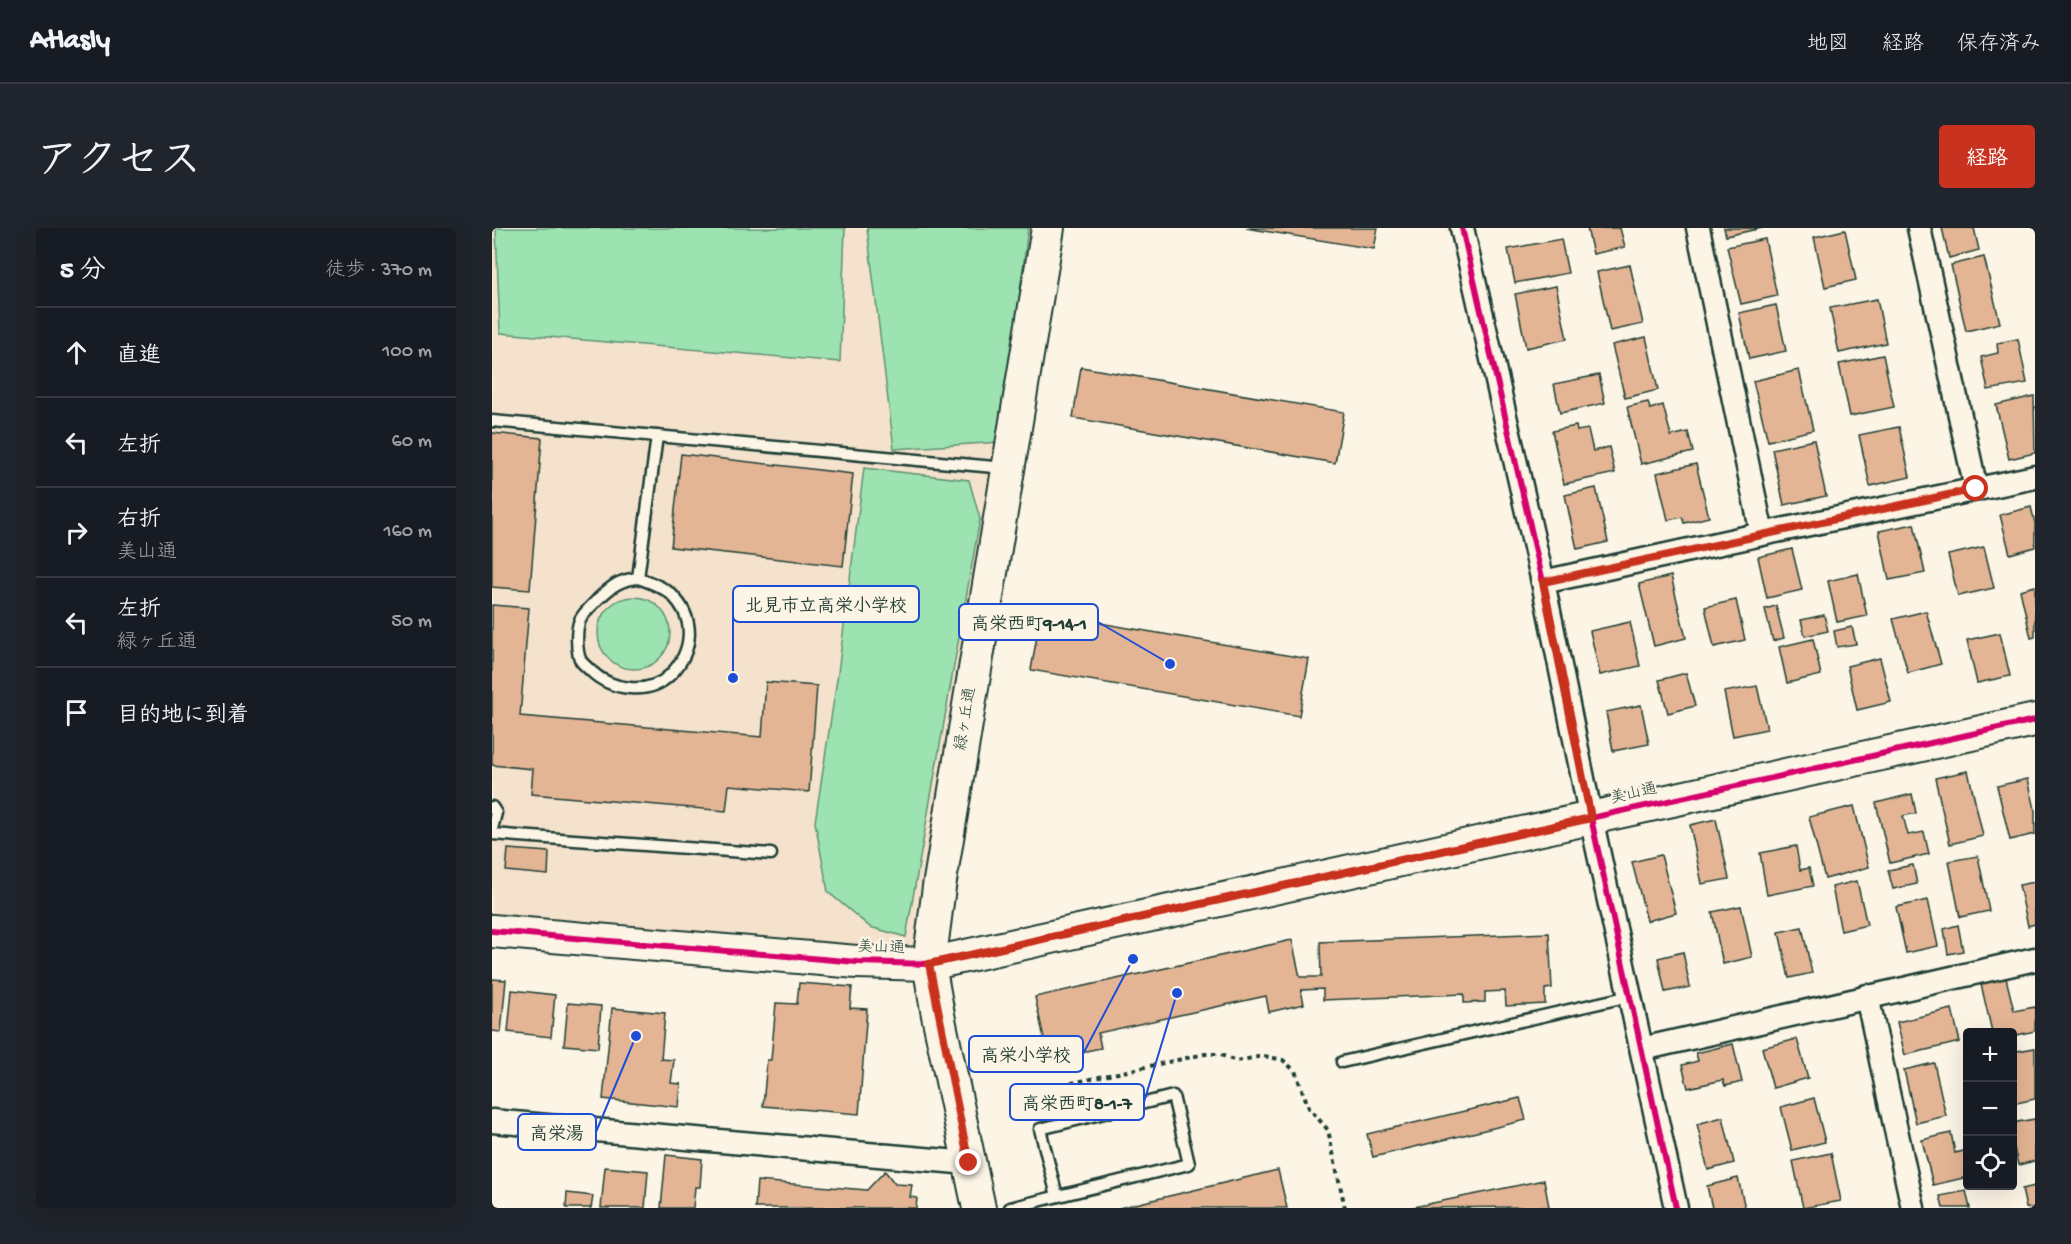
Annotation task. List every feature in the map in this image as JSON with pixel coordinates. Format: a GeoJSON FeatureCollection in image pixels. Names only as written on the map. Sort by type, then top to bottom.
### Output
{"type":"FeatureCollection","features":[{"type":"Feature","properties":{"kind":"street","name":"緑ヶ丘通"},"geometry":{"type":"LineString","coordinates":[[980,1208],[929,964],[939,887],[1048,228]]}},
{"type":"Feature","properties":{"kind":"street"},"geometry":{"type":"LineString","coordinates":[[1462,228],[1543,582],[1591,818],[1676,1208]]}},
{"type":"Feature","properties":{"kind":"street"},"geometry":{"type":"LineString","coordinates":[[1698,228],[1762,534]]}},
{"type":"Feature","properties":{"kind":"street"},"geometry":{"type":"LineString","coordinates":[[1919,228],[1976,489]]}},
{"type":"Feature","properties":{"kind":"street"},"geometry":{"type":"LineString","coordinates":[[1543,582],[2035,477]]}},
{"type":"Feature","properties":{"kind":"street","name":"美山通"},"geometry":{"type":"LineString","coordinates":[[492,931],[857,962],[929,964],[2035,720]]}},
{"type":"Feature","properties":{"kind":"street"},"geometry":{"type":"LineString","coordinates":[[1642,1049],[2035,959]]}},
{"type":"Feature","properties":{"kind":"street"},"geometry":{"type":"LineString","coordinates":[[1867,996],[1913,1208]]}},
{"type":"Feature","properties":{"kind":"street"},"geometry":{"type":"LineString","coordinates":[[492,1121],[969,1163]]}},
{"type":"Feature","properties":{"kind":"lane"},"geometry":{"type":"LineString","coordinates":[[492,421],[1008,468]]}},
{"type":"Feature","properties":{"kind":"lane"},"geometry":{"type":"LineString","coordinates":[[638,578],[657,436]]}},
{"type":"Feature","properties":{"kind":"lane"},"geometry":{"type":"LineString","coordinates":[[638,578],[669,593],[683,608],[689,624],[688,644],[681,665],[667,679],[642,689],[620,687],[600,679],[581,661],[578,643],[580,621],[593,604],[610,588],[625,579],[638,578]]}},
{"type":"Feature","properties":{"kind":"lane"},"geometry":{"type":"LineString","coordinates":[[492,807],[496,813],[492,831],[771,854]]}},
{"type":"Feature","properties":{"kind":"lane"},"geometry":{"type":"LineString","coordinates":[[1342,1062],[1630,996]]}},
{"type":"Feature","properties":{"kind":"lane"},"geometry":{"type":"LineString","coordinates":[[1010,1208],[1189,1164],[1173,1096],[1040,1129],[1057,1196]]}},
{"type":"Feature","properties":{"kind":"shaded area"},"geometry":{"type":"Polygon","coordinates":[[[492,228],[1048,228],[929,964],[492,931],[492,228]]]}},
{"type":"Feature","properties":{"kind":"green space"},"geometry":{"type":"Polygon","coordinates":[[[496,228],[845,228],[840,362],[500,333],[496,228]]]}},
{"type":"Feature","properties":{"kind":"green space"},"geometry":{"type":"Polygon","coordinates":[[[867,228],[1028,228],[1001,442],[894,449],[867,228]]]}},
{"type":"Feature","properties":{"kind":"green space"},"geometry":{"type":"Polygon","coordinates":[[[864,468],[969,480],[980,519],[906,937],[870,927],[828,892],[815,822],[838,673],[864,468]]]}},
{"type":"Feature","properties":{"kind":"green space"},"geometry":{"type":"Polygon","coordinates":[[[641,597],[660,607],[668,619],[670,633],[668,647],[660,659],[648,667],[627,669],[608,659],[600,647],[598,626],[608,607],[620,599],[641,597]]]}},
{"type":"Feature","properties":{"kind":"building"},"geometry":{"type":"Polygon","coordinates":[[[1246,228],[1378,228],[1374,249],[1246,228]]]}},
{"type":"Feature","properties":{"kind":"building"},"geometry":{"type":"Polygon","coordinates":[[[1587,228],[1620,228],[1625,247],[1593,254],[1587,228]]]}},
{"type":"Feature","properties":{"kind":"building"},"geometry":{"type":"Polygon","coordinates":[[[1724,228],[1762,228],[1726,236],[1724,228]]]}},
{"type":"Feature","properties":{"kind":"building"},"geometry":{"type":"Polygon","coordinates":[[[1942,228],[1974,228],[1979,250],[1949,258],[1942,228]]]}},
{"type":"Feature","properties":{"kind":"building"},"geometry":{"type":"Polygon","coordinates":[[[1845,230],[1856,280],[1825,287],[1814,237],[1845,230]]]}},
{"type":"Feature","properties":{"kind":"building"},"geometry":{"type":"Polygon","coordinates":[[[1561,239],[1568,273],[1515,283],[1508,249],[1561,239]]]}},
{"type":"Feature","properties":{"kind":"building"},"geometry":{"type":"Polygon","coordinates":[[[1765,239],[1777,296],[1741,304],[1727,247],[1765,239]]]}},
{"type":"Feature","properties":{"kind":"building"},"geometry":{"type":"Polygon","coordinates":[[[1984,257],[2000,323],[1966,331],[1951,265],[1984,257]]]}},
{"type":"Feature","properties":{"kind":"building"},"geometry":{"type":"Polygon","coordinates":[[[1630,265],[1643,324],[1610,331],[1597,272],[1630,265]]]}},
{"type":"Feature","properties":{"kind":"building"},"geometry":{"type":"Polygon","coordinates":[[[1556,286],[1567,339],[1526,348],[1515,294],[1556,286]]]}},
{"type":"Feature","properties":{"kind":"building"},"geometry":{"type":"Polygon","coordinates":[[[1877,299],[1886,343],[1839,353],[1830,308],[1877,299]]]}},
{"type":"Feature","properties":{"kind":"building"},"geometry":{"type":"Polygon","coordinates":[[[1776,305],[1786,351],[1749,359],[1739,313],[1776,305]]]}},
{"type":"Feature","properties":{"kind":"building"},"geometry":{"type":"Polygon","coordinates":[[[1646,337],[1658,390],[1625,398],[1612,345],[1646,337]]]}},
{"type":"Feature","properties":{"kind":"building"},"geometry":{"type":"Polygon","coordinates":[[[2018,339],[2027,383],[1988,390],[1981,357],[1998,353],[1997,343],[2018,339]]]}},
{"type":"Feature","properties":{"kind":"building"},"geometry":{"type":"Polygon","coordinates":[[[1883,355],[1894,407],[1850,416],[1839,364],[1883,355]]]}},
{"type":"Feature","properties":{"kind":"building"},"geometry":{"type":"Polygon","coordinates":[[[1081,367],[1344,412],[1335,463],[1073,418],[1081,367]]]}},
{"type":"Feature","properties":{"kind":"building"},"geometry":{"type":"Polygon","coordinates":[[[1799,370],[1813,430],[1768,441],[1753,381],[1799,370]]]}},
{"type":"Feature","properties":{"kind":"building"},"geometry":{"type":"Polygon","coordinates":[[[1599,375],[1605,403],[1560,413],[1554,384],[1599,375]]]}},
{"type":"Feature","properties":{"kind":"building"},"geometry":{"type":"Polygon","coordinates":[[[2034,396],[2035,453],[2009,459],[1996,405],[2034,396]]]}},
{"type":"Feature","properties":{"kind":"building"},"geometry":{"type":"Polygon","coordinates":[[[1648,402],[1650,409],[1663,405],[1671,436],[1688,432],[1693,452],[1641,464],[1627,407],[1648,402]]]}},
{"type":"Feature","properties":{"kind":"building"},"geometry":{"type":"Polygon","coordinates":[[[1576,426],[1577,431],[1588,429],[1593,451],[1609,447],[1615,473],[1564,484],[1552,431],[1576,426]]]}},
{"type":"Feature","properties":{"kind":"building"},"geometry":{"type":"Polygon","coordinates":[[[1899,427],[1910,477],[1870,486],[1859,435],[1899,427]]]}},
{"type":"Feature","properties":{"kind":"building"},"geometry":{"type":"Polygon","coordinates":[[[492,433],[542,438],[530,590],[492,587],[492,433]]]}},
{"type":"Feature","properties":{"kind":"building"},"geometry":{"type":"Polygon","coordinates":[[[1814,440],[1826,496],[1784,505],[1772,449],[1814,440]]]}},
{"type":"Feature","properties":{"kind":"building"},"geometry":{"type":"Polygon","coordinates":[[[681,454],[853,474],[843,566],[671,547],[681,454]]]}},
{"type":"Feature","properties":{"kind":"building"},"geometry":{"type":"Polygon","coordinates":[[[1696,464],[1709,517],[1684,523],[1682,517],[1668,520],[1657,473],[1696,464]]]}},
{"type":"Feature","properties":{"kind":"building"},"geometry":{"type":"Polygon","coordinates":[[[1596,488],[1608,542],[1577,549],[1565,495],[1596,488]]]}},
{"type":"Feature","properties":{"kind":"building"},"geometry":{"type":"Polygon","coordinates":[[[2031,507],[2035,523],[2035,547],[2010,554],[2000,515],[2031,507]]]}},
{"type":"Feature","properties":{"kind":"building"},"geometry":{"type":"Polygon","coordinates":[[[1914,524],[1925,573],[1889,580],[1879,531],[1914,524]]]}},
{"type":"Feature","properties":{"kind":"building"},"geometry":{"type":"Polygon","coordinates":[[[1984,547],[1994,588],[1958,596],[1948,555],[1984,547]]]}},
{"type":"Feature","properties":{"kind":"building"},"geometry":{"type":"Polygon","coordinates":[[[1792,549],[1802,590],[1767,598],[1758,557],[1792,549]]]}},
{"type":"Feature","properties":{"kind":"building"},"geometry":{"type":"Polygon","coordinates":[[[1858,574],[1867,616],[1837,622],[1828,581],[1858,574]]]}},
{"type":"Feature","properties":{"kind":"building"},"geometry":{"type":"Polygon","coordinates":[[[1671,576],[1686,638],[1654,646],[1639,584],[1671,576]]]}},
{"type":"Feature","properties":{"kind":"building"},"geometry":{"type":"Polygon","coordinates":[[[2035,586],[2035,637],[2031,638],[2020,590],[2035,586]]]}},
{"type":"Feature","properties":{"kind":"building"},"geometry":{"type":"Polygon","coordinates":[[[1736,600],[1745,640],[1714,647],[1705,607],[1736,600]]]}},
{"type":"Feature","properties":{"kind":"building"},"geometry":{"type":"Polygon","coordinates":[[[492,605],[529,608],[520,716],[762,737],[766,682],[817,686],[809,792],[729,785],[726,811],[531,794],[533,769],[492,765],[492,605]]]}},
{"type":"Feature","properties":{"kind":"building"},"geometry":{"type":"Polygon","coordinates":[[[1776,606],[1784,638],[1773,641],[1765,609],[1776,606]]]}},
{"type":"Feature","properties":{"kind":"building"},"geometry":{"type":"Polygon","coordinates":[[[1926,611],[1941,664],[1908,673],[1893,619],[1926,611]]]}},
{"type":"Feature","properties":{"kind":"building"},"geometry":{"type":"Polygon","coordinates":[[[1041,613],[1309,659],[1299,716],[1031,670],[1041,613]]]}},
{"type":"Feature","properties":{"kind":"building"},"geometry":{"type":"Polygon","coordinates":[[[1824,615],[1828,631],[1805,636],[1801,620],[1824,615]]]}},
{"type":"Feature","properties":{"kind":"building"},"geometry":{"type":"Polygon","coordinates":[[[1630,622],[1640,666],[1600,675],[1590,631],[1630,622]]]}},
{"type":"Feature","properties":{"kind":"building"},"geometry":{"type":"Polygon","coordinates":[[[1852,627],[1856,644],[1837,647],[1834,631],[1852,627]]]}},
{"type":"Feature","properties":{"kind":"building"},"geometry":{"type":"Polygon","coordinates":[[[2000,633],[2010,676],[1977,683],[1967,640],[2000,633]]]}},
{"type":"Feature","properties":{"kind":"building"},"geometry":{"type":"Polygon","coordinates":[[[1813,639],[1821,675],[1787,683],[1779,647],[1813,639]]]}},
{"type":"Feature","properties":{"kind":"building"},"geometry":{"type":"Polygon","coordinates":[[[1880,658],[1891,702],[1857,710],[1847,666],[1880,658]]]}},
{"type":"Feature","properties":{"kind":"building"},"geometry":{"type":"Polygon","coordinates":[[[1686,673],[1695,706],[1668,713],[1659,680],[1686,673]]]}},
{"type":"Feature","properties":{"kind":"building"},"geometry":{"type":"Polygon","coordinates":[[[1757,686],[1767,729],[1733,736],[1724,692],[1757,686]]]}},
{"type":"Feature","properties":{"kind":"building"},"geometry":{"type":"Polygon","coordinates":[[[1641,705],[1649,744],[1613,751],[1606,712],[1641,705]]]}},
{"type":"Feature","properties":{"kind":"building"},"geometry":{"type":"Polygon","coordinates":[[[1968,771],[1983,836],[1950,844],[1935,778],[1968,771]]]}},
{"type":"Feature","properties":{"kind":"building"},"geometry":{"type":"Polygon","coordinates":[[[2028,779],[2035,809],[2035,834],[2010,840],[1997,786],[2028,779]]]}},
{"type":"Feature","properties":{"kind":"building"},"geometry":{"type":"Polygon","coordinates":[[[1912,794],[1916,813],[1903,816],[1908,835],[1924,832],[1929,854],[1890,863],[1876,803],[1912,794]]]}},
{"type":"Feature","properties":{"kind":"building"},"geometry":{"type":"Polygon","coordinates":[[[1854,806],[1869,867],[1825,879],[1809,817],[1854,806]]]}},
{"type":"Feature","properties":{"kind":"building"},"geometry":{"type":"Polygon","coordinates":[[[1716,819],[1729,879],[1702,884],[1690,825],[1716,819]]]}},
{"type":"Feature","properties":{"kind":"building"},"geometry":{"type":"Polygon","coordinates":[[[1796,846],[1800,870],[1809,868],[1813,886],[1767,895],[1760,853],[1796,846]]]}},
{"type":"Feature","properties":{"kind":"building"},"geometry":{"type":"Polygon","coordinates":[[[508,849],[549,852],[548,875],[506,871],[508,849]]]}},
{"type":"Feature","properties":{"kind":"building"},"geometry":{"type":"Polygon","coordinates":[[[1661,855],[1676,913],[1647,921],[1632,862],[1661,855]]]}},
{"type":"Feature","properties":{"kind":"building"},"geometry":{"type":"Polygon","coordinates":[[[1978,856],[1989,911],[1960,917],[1949,861],[1978,856]]]}},
{"type":"Feature","properties":{"kind":"building"},"geometry":{"type":"Polygon","coordinates":[[[1913,865],[1917,884],[1893,889],[1888,870],[1913,865]]]}},
{"type":"Feature","properties":{"kind":"building"},"geometry":{"type":"Polygon","coordinates":[[[1857,881],[1867,925],[1841,931],[1832,887],[1857,881]]]}},
{"type":"Feature","properties":{"kind":"building"},"geometry":{"type":"Polygon","coordinates":[[[2035,882],[2035,924],[2028,926],[2019,885],[2035,882]]]}},
{"type":"Feature","properties":{"kind":"building"},"geometry":{"type":"Polygon","coordinates":[[[1928,900],[1938,946],[1906,953],[1896,907],[1928,900]]]}},
{"type":"Feature","properties":{"kind":"building"},"geometry":{"type":"Polygon","coordinates":[[[1741,906],[1752,957],[1723,964],[1712,912],[1741,906]]]}},
{"type":"Feature","properties":{"kind":"building"},"geometry":{"type":"Polygon","coordinates":[[[1958,925],[1963,951],[1948,954],[1944,929],[1958,925]]]}},
{"type":"Feature","properties":{"kind":"building"},"geometry":{"type":"Polygon","coordinates":[[[1802,927],[1812,973],[1789,978],[1779,932],[1802,927]]]}},
{"type":"Feature","properties":{"kind":"building"},"geometry":{"type":"Polygon","coordinates":[[[1549,933],[1552,988],[1545,989],[1545,1004],[1506,1006],[1505,991],[1485,992],[1485,1002],[1464,1003],[1464,994],[1323,1000],[1323,989],[1301,990],[1304,1004],[1269,1012],[1266,996],[1098,1033],[1101,1048],[1071,1054],[1067,1038],[1045,1043],[1035,997],[1292,940],[1300,977],[1321,977],[1320,942],[1549,933]]]}},
{"type":"Feature","properties":{"kind":"building"},"geometry":{"type":"Polygon","coordinates":[[[1683,952],[1690,987],[1665,992],[1658,958],[1683,952]]]}},
{"type":"Feature","properties":{"kind":"building"},"geometry":{"type":"Polygon","coordinates":[[[2006,978],[2014,1011],[2035,1007],[2035,1031],[2017,1035],[2017,1028],[1991,1028],[1981,984],[2006,978]]]}},
{"type":"Feature","properties":{"kind":"building"},"geometry":{"type":"Polygon","coordinates":[[[492,979],[506,980],[501,1032],[492,1031],[492,979]]]}},
{"type":"Feature","properties":{"kind":"building"},"geometry":{"type":"Polygon","coordinates":[[[799,983],[852,987],[850,1008],[867,1009],[859,1114],[763,1106],[767,1060],[771,1060],[776,1003],[797,1004],[799,983]]]}},
{"type":"Feature","properties":{"kind":"building"},"geometry":{"type":"Polygon","coordinates":[[[512,990],[555,995],[551,1037],[508,1032],[512,990]]]}},
{"type":"Feature","properties":{"kind":"building"},"geometry":{"type":"Polygon","coordinates":[[[568,1003],[601,1006],[598,1048],[564,1045],[568,1003]]]}},
{"type":"Feature","properties":{"kind":"building"},"geometry":{"type":"Polygon","coordinates":[[[612,1008],[665,1013],[661,1059],[674,1060],[671,1083],[681,1084],[679,1107],[603,1099],[612,1008]]]}},
{"type":"Feature","properties":{"kind":"building"},"geometry":{"type":"Polygon","coordinates":[[[1952,1009],[1960,1042],[1905,1055],[1897,1022],[1952,1009]]]}},
{"type":"Feature","properties":{"kind":"building"},"geometry":{"type":"Polygon","coordinates":[[[1797,1039],[1808,1078],[1773,1088],[1762,1048],[1797,1039]]]}},
{"type":"Feature","properties":{"kind":"building"},"geometry":{"type":"Polygon","coordinates":[[[1733,1044],[1742,1082],[1725,1086],[1723,1080],[1688,1088],[1682,1065],[1698,1061],[1696,1053],[1733,1044]]]}},
{"type":"Feature","properties":{"kind":"building"},"geometry":{"type":"Polygon","coordinates":[[[2035,1048],[2035,1099],[2017,1103],[2017,1082],[2017,1051],[2035,1048]]]}},
{"type":"Feature","properties":{"kind":"building"},"geometry":{"type":"Polygon","coordinates":[[[1934,1063],[1946,1116],[1916,1123],[1904,1070],[1934,1063]]]}},
{"type":"Feature","properties":{"kind":"building"},"geometry":{"type":"Polygon","coordinates":[[[1520,1098],[1526,1120],[1373,1157],[1367,1134],[1520,1098]]]}},
{"type":"Feature","properties":{"kind":"building"},"geometry":{"type":"Polygon","coordinates":[[[1814,1098],[1825,1142],[1792,1150],[1781,1107],[1814,1098]]]}},
{"type":"Feature","properties":{"kind":"building"},"geometry":{"type":"Polygon","coordinates":[[[1723,1117],[1734,1163],[1708,1170],[1697,1124],[1723,1117]]]}},
{"type":"Feature","properties":{"kind":"building"},"geometry":{"type":"Polygon","coordinates":[[[2035,1119],[2035,1161],[2018,1165],[2017,1161],[2017,1122],[2035,1119]]]}},
{"type":"Feature","properties":{"kind":"building"},"geometry":{"type":"Polygon","coordinates":[[[1951,1133],[1955,1153],[1963,1151],[1963,1178],[1933,1185],[1922,1140],[1951,1133]]]}},
{"type":"Feature","properties":{"kind":"building"},"geometry":{"type":"Polygon","coordinates":[[[1831,1153],[1841,1201],[1803,1208],[1793,1161],[1831,1153]]]}},
{"type":"Feature","properties":{"kind":"building"},"geometry":{"type":"Polygon","coordinates":[[[666,1155],[702,1159],[700,1187],[695,1187],[693,1208],[661,1208],[666,1155]]]}},
{"type":"Feature","properties":{"kind":"building"},"geometry":{"type":"Polygon","coordinates":[[[605,1167],[648,1171],[645,1208],[601,1208],[605,1167]]]}},
{"type":"Feature","properties":{"kind":"building"},"geometry":{"type":"Polygon","coordinates":[[[1278,1170],[1287,1208],[1119,1208],[1278,1170]]]}},
{"type":"Feature","properties":{"kind":"building"},"geometry":{"type":"Polygon","coordinates":[[[885,1171],[895,1184],[912,1185],[910,1197],[917,1198],[916,1208],[755,1208],[757,1181],[867,1190],[885,1171]]]}},
{"type":"Feature","properties":{"kind":"building"},"geometry":{"type":"Polygon","coordinates":[[[1738,1178],[1745,1208],[1712,1208],[1707,1186],[1738,1178]]]}},
{"type":"Feature","properties":{"kind":"building"},"geometry":{"type":"Polygon","coordinates":[[[1544,1180],[1549,1207],[1409,1208],[1544,1180]]]}},
{"type":"Feature","properties":{"kind":"building"},"geometry":{"type":"Polygon","coordinates":[[[2035,1186],[2035,1208],[2026,1208],[2022,1189],[2035,1186]]]}},
{"type":"Feature","properties":{"kind":"building"},"geometry":{"type":"Polygon","coordinates":[[[1966,1191],[1970,1208],[1943,1208],[1940,1196],[1966,1191]]]}},
{"type":"Feature","properties":{"kind":"building"},"geometry":{"type":"Polygon","coordinates":[[[567,1193],[593,1196],[591,1208],[566,1208],[567,1193]]]}},
{"type":"Feature","properties":{"kind":"cycle path"},"geometry":{"type":"LineString","coordinates":[[1462,228],[1543,582],[1591,818],[1676,1208]]}},
{"type":"Feature","properties":{"kind":"cycle path"},"geometry":{"type":"LineString","coordinates":[[492,931],[857,962],[929,964],[2035,720]]}},
{"type":"Feature","properties":{"kind":"place","name":"高栄西町9-14-1"},"geometry":{"type":"Point","coordinates":[1170,664]}},
{"type":"Feature","properties":{"kind":"place","name":"北見市立高栄小学校"},"geometry":{"type":"Point","coordinates":[733,678]}},
{"type":"Feature","properties":{"kind":"place","name":"高栄小学校"},"geometry":{"type":"Point","coordinates":[1133,959]}},
{"type":"Feature","properties":{"kind":"place","name":"高栄西町8-1-7"},"geometry":{"type":"Point","coordinates":[1177,993]}},
{"type":"Feature","properties":{"kind":"place","name":"高栄湯"},"geometry":{"type":"Point","coordinates":[636,1036]}},
{"type":"Feature","properties":{"kind":"route"},"geometry":{"type":"LineString","coordinates":[[969,1163],[929,964],[1591,818],[1543,582],[1976,489]]}}]}
